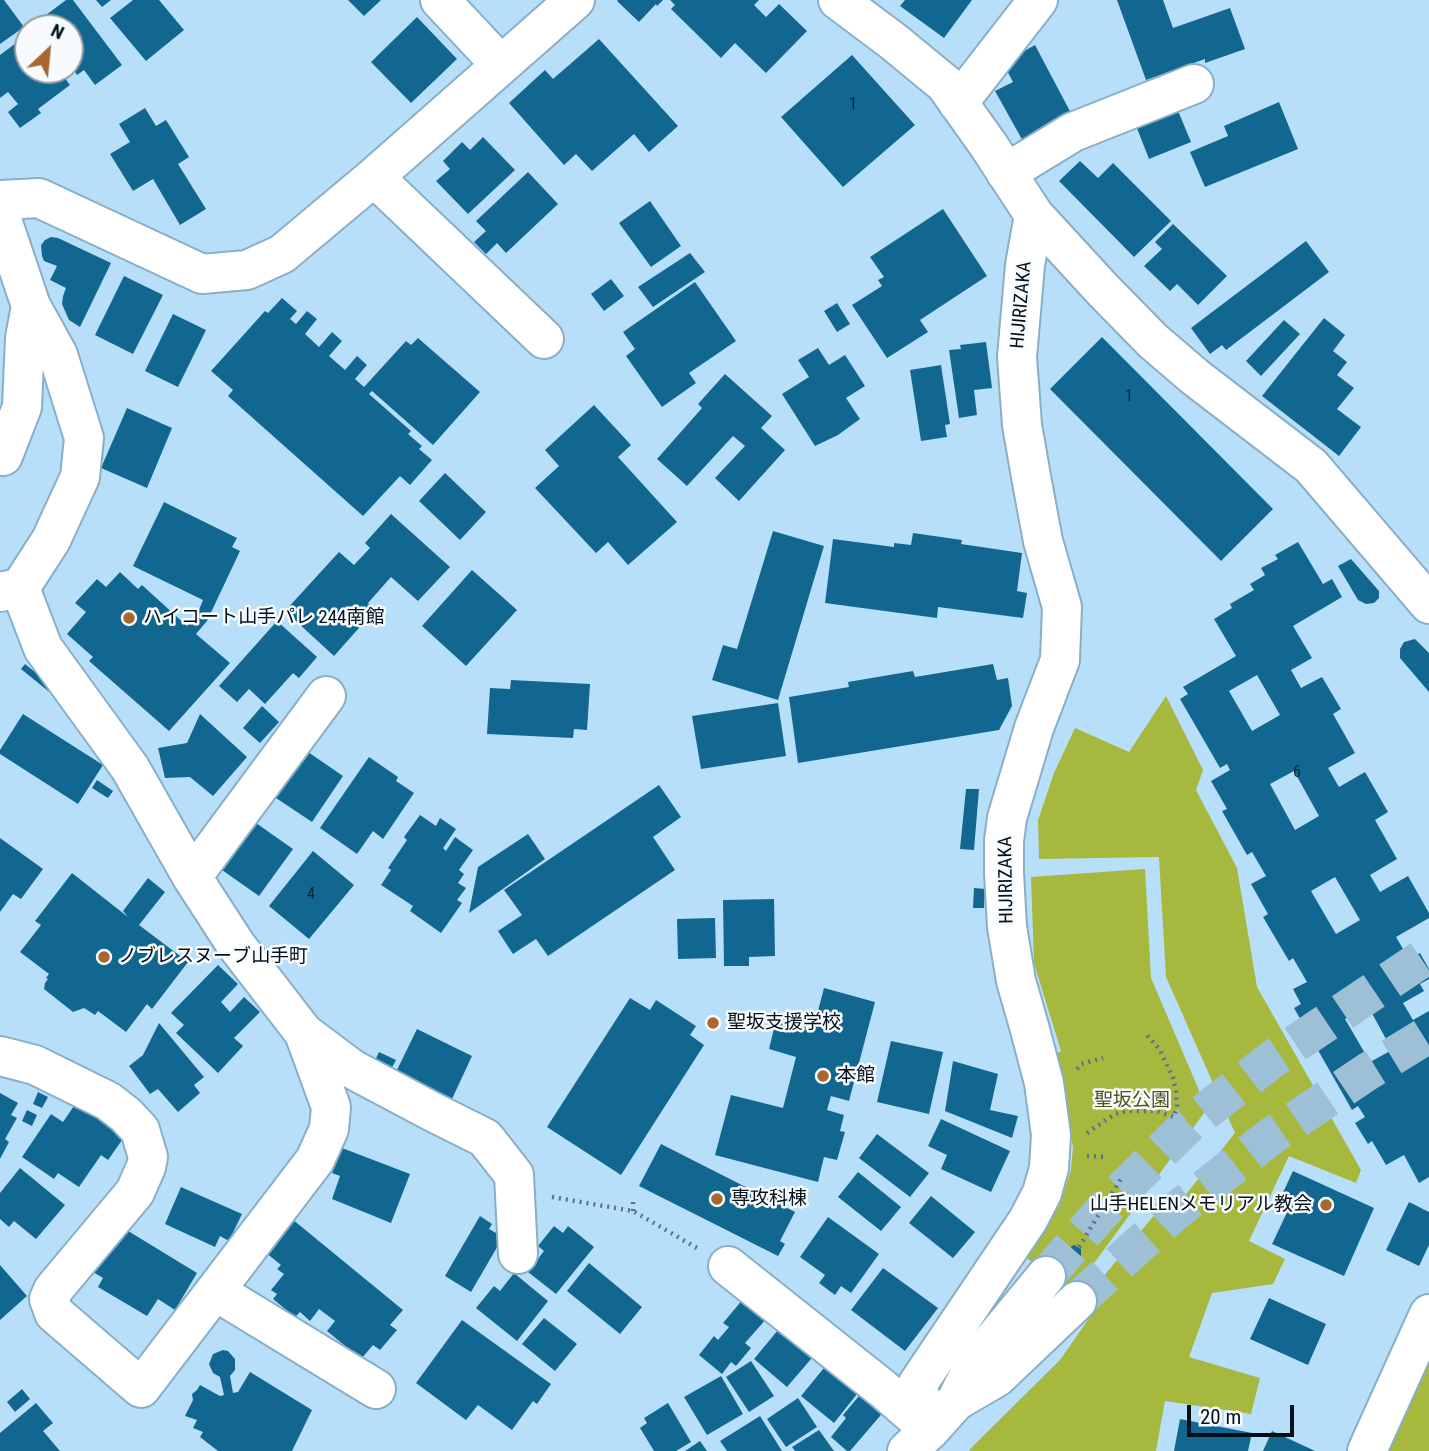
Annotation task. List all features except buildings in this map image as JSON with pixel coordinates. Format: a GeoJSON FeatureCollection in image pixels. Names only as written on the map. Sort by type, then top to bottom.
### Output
{"type":"FeatureCollection","features":[{"type":"Feature","properties":{"kind":"street"},"geometry":{"type":"LineString","coordinates":[[440,0],[500,65]]}},
{"type":"Feature","properties":{"kind":"street"},"geometry":{"type":"LineString","coordinates":[[0,200],[39,198],[202,274],[247,270],[282,254],[575,0]]}},
{"type":"Feature","properties":{"kind":"street"},"geometry":{"type":"LineString","coordinates":[[838,0],[894,42],[952,93],[1034,215],[1153,341],[1195,377],[1311,466],[1429,604]]}},
{"type":"Feature","properties":{"kind":"street"},"geometry":{"type":"LineString","coordinates":[[952,93],[1009,0]]}},
{"type":"Feature","properties":{"kind":"street"},"geometry":{"type":"LineString","coordinates":[[952,93],[1038,0]]}},
{"type":"Feature","properties":{"kind":"street"},"geometry":{"type":"LineString","coordinates":[[1006,173],[1073,132],[1194,83]]}},
{"type":"Feature","properties":{"kind":"street"},"geometry":{"type":"LineString","coordinates":[[374,177],[544,339]]}},
{"type":"Feature","properties":{"kind":"street"},"geometry":{"type":"LineString","coordinates":[[0,214],[31,306],[58,355],[84,438],[80,477],[51,540],[10,590],[43,648],[130,768],[192,877],[236,945],[304,1033],[352,1069],[485,1138],[514,1175],[519,1254]]}},
{"type":"Feature","properties":{"kind":"street","name":"HIJIRIZAKA"},"geometry":{"type":"LineString","coordinates":[[918,1441],[917,1385],[1028,1220],[1042,1193],[1049,1168],[1051,1135],[1045,1095],[1016,981],[1007,927],[1004,873],[1007,818],[1034,728],[1060,660],[1062,607],[1044,541],[1032,482],[1022,425],[1017,357],[1025,265],[1034,215]]}},
{"type":"Feature","properties":{"kind":"street"},"geometry":{"type":"LineString","coordinates":[[0,455],[3,456],[22,407],[25,338],[31,306]]}},
{"type":"Feature","properties":{"kind":"street"},"geometry":{"type":"LineString","coordinates":[[192,877],[326,696]]}},
{"type":"Feature","properties":{"kind":"street"},"geometry":{"type":"LineString","coordinates":[[0,1056],[35,1065],[108,1101],[140,1130],[148,1157],[135,1192],[53,1290],[49,1299],[54,1312],[141,1388],[315,1160],[329,1129],[331,1107],[304,1033]]}},
{"type":"Feature","properties":{"kind":"street"},"geometry":{"type":"LineString","coordinates":[[728,1266],[883,1389],[918,1441],[956,1401],[997,1377],[1077,1301]]}},
{"type":"Feature","properties":{"kind":"street"},"geometry":{"type":"LineString","coordinates":[[956,1401],[976,1361],[1046,1276]]}},
{"type":"Feature","properties":{"kind":"street"},"geometry":{"type":"LineString","coordinates":[[215,1291],[376,1389]]}},
{"type":"Feature","properties":{"kind":"street"},"geometry":{"type":"LineString","coordinates":[[1367,1451],[1429,1314]]}},
{"type":"Feature","properties":{"kind":"path"},"geometry":{"type":"LineString","coordinates":[[1084,1136],[1115,1114],[1128,1111],[1157,1111],[1174,1118],[1177,1105],[1173,1078],[1160,1050],[1147,1035]]}},
{"type":"Feature","properties":{"kind":"path"},"geometry":{"type":"LineString","coordinates":[[514,1175],[534,1194],[632,1211],[728,1266]]}},
{"type":"Feature","properties":{"kind":"path"},"geometry":{"type":"LineString","coordinates":[[1079,1247],[1122,1177]]}},
{"type":"Feature","properties":{"kind":"path"},"geometry":{"type":"LineString","coordinates":[[632,1211],[633,1198]]}},
{"type":"Feature","properties":{"kind":"green space"},"geometry":{"type":"Polygon","coordinates":[[[1166,696],[1203,770],[1196,790],[1237,868],[1257,987],[1361,1170],[1356,1183],[1289,1156],[1249,1241],[1285,1259],[1273,1284],[1212,1293],[1189,1357],[1260,1378],[1251,1414],[1165,1401],[1156,1451],[970,1451],[1060,1360],[1090,1317],[1088,1295],[1161,1207],[1179,1203],[1235,1133],[1166,977],[1159,857],[1039,859],[1038,820],[1054,773],[1075,728],[1129,752],[1166,696]]]}},
{"type":"Feature","properties":{"kind":"green space","name":"聖坂公園"},"geometry":{"type":"Polygon","coordinates":[[[1145,869],[1151,978],[1207,1109],[1073,1292],[1025,1257],[1059,1206],[1071,1170],[1073,1147],[1056,1054],[1061,1051],[1034,963],[1031,877],[1145,869]]]}},
{"type":"Feature","properties":{"kind":"green space"},"geometry":{"type":"Polygon","coordinates":[[[1429,1352],[1429,1451],[1378,1451],[1429,1352]]]}},
{"type":"Feature","properties":{"kind":"tunnel"},"geometry":{"type":"LineString","coordinates":[[1046,1276],[1116,1196],[1189,1124],[1274,1058],[1429,954]]}},
{"type":"Feature","properties":{"kind":"tunnel"},"geometry":{"type":"LineString","coordinates":[[1077,1301],[1176,1211],[1270,1137],[1429,1034]]}},
{"type":"Feature","properties":{"kind":"place","name":"ハイコート山手パレ 244南館"},"geometry":{"type":"Point","coordinates":[129,618]}},
{"type":"Feature","properties":{"kind":"place","name":"ノブレスヌーブ山手町"},"geometry":{"type":"Point","coordinates":[104,957]}},
{"type":"Feature","properties":{"kind":"place","name":"聖坂支援学校"},"geometry":{"type":"Point","coordinates":[713,1023]}},
{"type":"Feature","properties":{"kind":"place","name":"本館"},"geometry":{"type":"Point","coordinates":[823,1076]}},
{"type":"Feature","properties":{"kind":"place","name":"専攻科棟"},"geometry":{"type":"Point","coordinates":[717,1199]}},
{"type":"Feature","properties":{"kind":"place","name":"山手HELENメモリアル教会"},"geometry":{"type":"Point","coordinates":[1326,1205]}}]}
